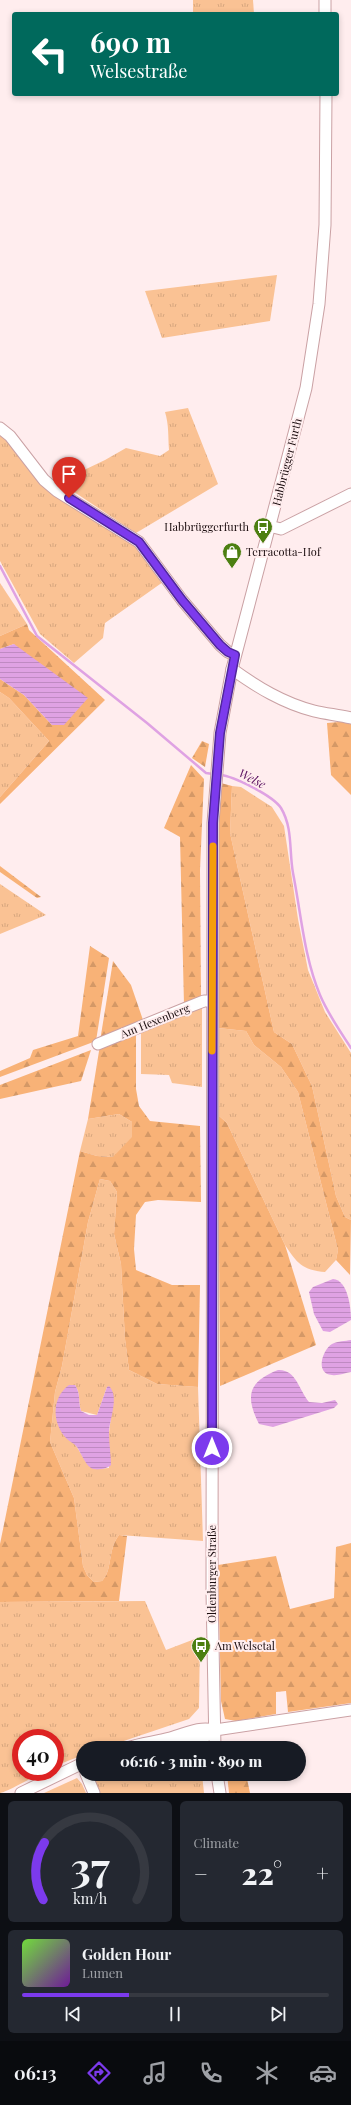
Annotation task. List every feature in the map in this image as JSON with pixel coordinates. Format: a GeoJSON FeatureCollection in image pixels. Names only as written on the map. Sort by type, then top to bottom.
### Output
{"type":"FeatureCollection","features":[{"type":"Feature","properties":{"kind":"street"},"geometry":{"type":"LineString","coordinates":[[325,0],[325,12]]}},
{"type":"Feature","properties":{"kind":"street","name":"Habbrügger Furth"},"geometry":{"type":"LineString","coordinates":[[212,1448],[212,1001],[213,823],[215,782],[235,655],[268,526],[306,388],[319,304],[325,225],[326,96]]}},
{"type":"Feature","properties":{"kind":"street"},"geometry":{"type":"LineString","coordinates":[[0,428],[10,436],[44,480],[57,491],[139,542],[182,600],[220,645],[228,652],[235,655]]}},
{"type":"Feature","properties":{"kind":"street"},"geometry":{"type":"LineString","coordinates":[[268,526],[281,529],[351,494]]}},
{"type":"Feature","properties":{"kind":"street"},"geometry":{"type":"LineString","coordinates":[[232,668],[259,688],[286,702],[315,711],[351,718]]}},
{"type":"Feature","properties":{"kind":"street","name":"Am Hexenberg"},"geometry":{"type":"LineString","coordinates":[[98,1044],[204,1001],[212,1001]]}},
{"type":"Feature","properties":{"kind":"street","name":"Oldenburger Straße"},"geometry":{"type":"LineString","coordinates":[[212,1448],[216,1741]]}},
{"type":"Feature","properties":{"kind":"street"},"geometry":{"type":"LineString","coordinates":[[158,1741],[172,1738],[189,1730],[206,1728],[215,1730],[351,1710]]}},
{"type":"Feature","properties":{"kind":"street"},"geometry":{"type":"LineString","coordinates":[[22,1793],[76,1766]]}},
{"type":"Feature","properties":{"kind":"street"},"geometry":{"type":"LineString","coordinates":[[89,1781],[94,1793]]}},
{"type":"Feature","properties":{"kind":"street"},"geometry":{"type":"LineString","coordinates":[[219,1781],[220,1793]]}},
{"type":"Feature","properties":{"kind":"green space"},"geometry":{"type":"Polygon","coordinates":[[[193,0],[253,0],[254,12],[193,12],[193,0]]]}},
{"type":"Feature","properties":{"kind":"green space"},"geometry":{"type":"Polygon","coordinates":[[[277,275],[270,321],[162,338],[145,291],[277,275]]]}},
{"type":"Feature","properties":{"kind":"green space"},"geometry":{"type":"Polygon","coordinates":[[[188,408],[218,484],[136,533],[59,482],[126,448],[160,456],[169,450],[168,426],[165,412],[188,408]]]}},
{"type":"Feature","properties":{"kind":"green space"},"geometry":{"type":"Polygon","coordinates":[[[0,434],[7,440],[40,482],[132,540],[163,582],[105,623],[103,638],[74,663],[40,634],[0,561],[0,434]]]}},
{"type":"Feature","properties":{"kind":"green space"},"geometry":{"type":"Polygon","coordinates":[[[0,583],[27,624],[0,636],[0,583]]]}},
{"type":"Feature","properties":{"kind":"green space"},"geometry":{"type":"Polygon","coordinates":[[[27,624],[29,630],[105,700],[0,804],[0,797],[49,741],[9,698],[0,692],[0,679],[24,695],[52,725],[14,644],[0,649],[0,636],[27,624]]]}},
{"type":"Feature","properties":{"kind":"green space"},"geometry":{"type":"Polygon","coordinates":[[[0,692],[9,698],[49,741],[0,797],[0,692]]]}},
{"type":"Feature","properties":{"kind":"green space"},"geometry":{"type":"Polygon","coordinates":[[[351,721],[351,795],[331,775],[327,723],[351,721]]]}},
{"type":"Feature","properties":{"kind":"green space"},"geometry":{"type":"Polygon","coordinates":[[[202,741],[209,744],[205,767],[192,758],[202,741]]]}},
{"type":"Feature","properties":{"kind":"green space"},"geometry":{"type":"Polygon","coordinates":[[[191,765],[204,779],[200,870],[201,998],[184,1005],[180,837],[164,828],[191,765]]]}},
{"type":"Feature","properties":{"kind":"green space"},"geometry":{"type":"Polygon","coordinates":[[[221,783],[232,786],[230,833],[274,1032],[292,1044],[312,1086],[336,1196],[345,1217],[351,1220],[350,1275],[336,1260],[338,1250],[298,1092],[281,1067],[254,1045],[246,1031],[218,1028],[216,831],[221,783]]]}},
{"type":"Feature","properties":{"kind":"green space"},"geometry":{"type":"Polygon","coordinates":[[[232,786],[241,787],[272,807],[284,826],[298,919],[308,970],[325,1012],[351,1053],[351,1220],[345,1217],[336,1196],[312,1086],[292,1044],[274,1032],[230,833],[232,786]]]}},
{"type":"Feature","properties":{"kind":"green space"},"geometry":{"type":"Polygon","coordinates":[[[0,866],[41,897],[37,898],[0,872],[0,866]]]}},
{"type":"Feature","properties":{"kind":"green space"},"geometry":{"type":"Polygon","coordinates":[[[0,884],[46,915],[0,934],[0,884]]]}},
{"type":"Feature","properties":{"kind":"green space"},"geometry":{"type":"Polygon","coordinates":[[[90,946],[109,958],[96,1041],[0,1077],[0,1071],[30,1058],[33,1050],[78,1036],[90,946]]]}},
{"type":"Feature","properties":{"kind":"green space"},"geometry":{"type":"Polygon","coordinates":[[[113,961],[131,985],[144,1023],[100,1041],[113,961]]]}},
{"type":"Feature","properties":{"kind":"green space"},"geometry":{"type":"Polygon","coordinates":[[[202,1008],[202,1087],[172,1083],[169,1075],[141,1074],[141,1029],[188,1009],[202,1008]]]}},
{"type":"Feature","properties":{"kind":"green space"},"geometry":{"type":"Polygon","coordinates":[[[218,1028],[246,1031],[254,1045],[281,1067],[298,1092],[338,1250],[336,1260],[325,1272],[305,1267],[297,1261],[289,1251],[227,1123],[218,1115],[218,1028]]]}},
{"type":"Feature","properties":{"kind":"green space"},"geometry":{"type":"Polygon","coordinates":[[[136,1031],[136,1089],[139,1106],[150,1121],[200,1126],[201,1202],[158,1200],[145,1202],[136,1215],[134,1249],[136,1270],[172,1285],[200,1285],[198,1387],[157,1384],[129,1370],[125,1339],[121,1264],[114,1234],[117,1192],[110,1181],[100,1179],[88,1222],[62,1366],[55,1392],[50,1442],[74,1498],[83,1566],[87,1575],[94,1582],[102,1581],[105,1577],[108,1571],[115,1541],[119,1535],[127,1536],[119,1601],[0,1602],[0,1544],[80,1151],[97,1156],[113,1157],[132,1137],[132,1122],[119,1114],[88,1119],[100,1045],[136,1031]]]}},
{"type":"Feature","properties":{"kind":"green space"},"geometry":{"type":"Polygon","coordinates":[[[91,1050],[81,1081],[0,1099],[0,1085],[91,1050]]]}},
{"type":"Feature","properties":{"kind":"green space"},"geometry":{"type":"Polygon","coordinates":[[[119,1114],[132,1122],[132,1138],[114,1157],[97,1156],[80,1151],[88,1119],[119,1114]]]}},
{"type":"Feature","properties":{"kind":"green space"},"geometry":{"type":"Polygon","coordinates":[[[218,1115],[227,1123],[285,1245],[316,1345],[220,1386],[218,1115]]]}},
{"type":"Feature","properties":{"kind":"green space"},"geometry":{"type":"Polygon","coordinates":[[[100,1179],[110,1181],[117,1192],[114,1234],[121,1264],[125,1339],[129,1370],[157,1384],[198,1387],[203,1541],[119,1535],[113,1547],[108,1571],[105,1577],[102,1581],[94,1582],[87,1575],[83,1566],[74,1498],[50,1442],[55,1392],[62,1366],[88,1222],[100,1179]],[[75,1385],[75,1444],[86,1462],[96,1469],[109,1468],[109,1433],[113,1400],[107,1387],[97,1415],[81,1411],[77,1388],[75,1385]]]}},
{"type":"Feature","properties":{"kind":"green space"},"geometry":{"type":"Polygon","coordinates":[[[351,1543],[351,1703],[288,1712],[286,1691],[276,1692],[276,1714],[236,1721],[225,1719],[221,1701],[218,1565],[276,1556],[290,1609],[334,1598],[336,1547],[351,1543]]]}},
{"type":"Feature","properties":{"kind":"green space"},"geometry":{"type":"Polygon","coordinates":[[[145,1601],[166,1650],[200,1637],[199,1708],[189,1719],[124,1741],[76,1741],[76,1758],[64,1762],[64,1729],[12,1729],[12,1781],[26,1781],[0,1793],[0,1602],[145,1601]]]}},
{"type":"Feature","properties":{"kind":"green space"},"geometry":{"type":"Polygon","coordinates":[[[76,1778],[76,1781],[80,1781],[82,1784],[86,1793],[44,1793],[76,1778]]]}},
{"type":"Feature","properties":{"kind":"green space"},"geometry":{"type":"Polygon","coordinates":[[[96,1781],[203,1781],[204,1793],[99,1793],[96,1781]]]}},
{"type":"Feature","properties":{"kind":"green space"},"geometry":{"type":"Polygon","coordinates":[[[228,1781],[247,1781],[250,1793],[229,1793],[228,1781]]]}},
{"type":"Feature","properties":{"kind":"shaded area"},"geometry":{"type":"Polygon","coordinates":[[[14,644],[88,698],[64,725],[52,725],[24,695],[0,679],[0,649],[14,644]]]}},
{"type":"Feature","properties":{"kind":"shaded area"},"geometry":{"type":"Polygon","coordinates":[[[333,1279],[342,1284],[348,1295],[351,1320],[330,1332],[323,1331],[314,1314],[309,1292],[313,1287],[333,1279]]]}},
{"type":"Feature","properties":{"kind":"shaded area"},"geometry":{"type":"Polygon","coordinates":[[[351,1340],[351,1372],[332,1375],[323,1371],[323,1356],[328,1347],[337,1342],[351,1340]]]}},
{"type":"Feature","properties":{"kind":"shaded area"},"geometry":{"type":"Polygon","coordinates":[[[278,1370],[289,1373],[293,1377],[309,1402],[322,1403],[335,1400],[338,1404],[334,1408],[273,1427],[259,1424],[252,1405],[252,1391],[260,1380],[278,1370]]]}},
{"type":"Feature","properties":{"kind":"shaded area"},"geometry":{"type":"Polygon","coordinates":[[[69,1385],[75,1385],[78,1392],[81,1411],[89,1415],[97,1415],[107,1387],[109,1386],[112,1391],[114,1402],[109,1428],[111,1465],[107,1468],[91,1468],[75,1444],[67,1439],[58,1426],[56,1419],[57,1404],[63,1390],[69,1385]]]}},
{"type":"Feature","properties":{"kind":"waterway","name":"Welse"},"geometry":{"type":"LineString","coordinates":[[0,566],[37,636],[147,723],[206,773],[213,774]]}},
{"type":"Feature","properties":{"kind":"waterway","name":"Welse"},"geometry":{"type":"LineString","coordinates":[[220,775],[253,787],[277,803],[285,816],[289,832],[293,873],[310,966],[323,1002],[351,1048]]}},
{"type":"Feature","properties":{"kind":"slow traffic"},"geometry":{"type":"LineString","coordinates":[[212,1051],[213,846]]}},
{"type":"Feature","properties":{"kind":"place","name":"Habbrüggerfurth"},"geometry":{"type":"Point","coordinates":[263,544]}},
{"type":"Feature","properties":{"kind":"place","name":"Terracotta-Hof"},"geometry":{"type":"Point","coordinates":[232,569]}},
{"type":"Feature","properties":{"kind":"place","name":"Am Welsetal"},"geometry":{"type":"Point","coordinates":[201,1663]}},
{"type":"Feature","properties":{"kind":"route"},"geometry":{"type":"LineString","coordinates":[[69,498],[139,542],[182,600],[220,645],[228,652],[235,655],[220,733],[213,823],[212,1448]]}}]}
